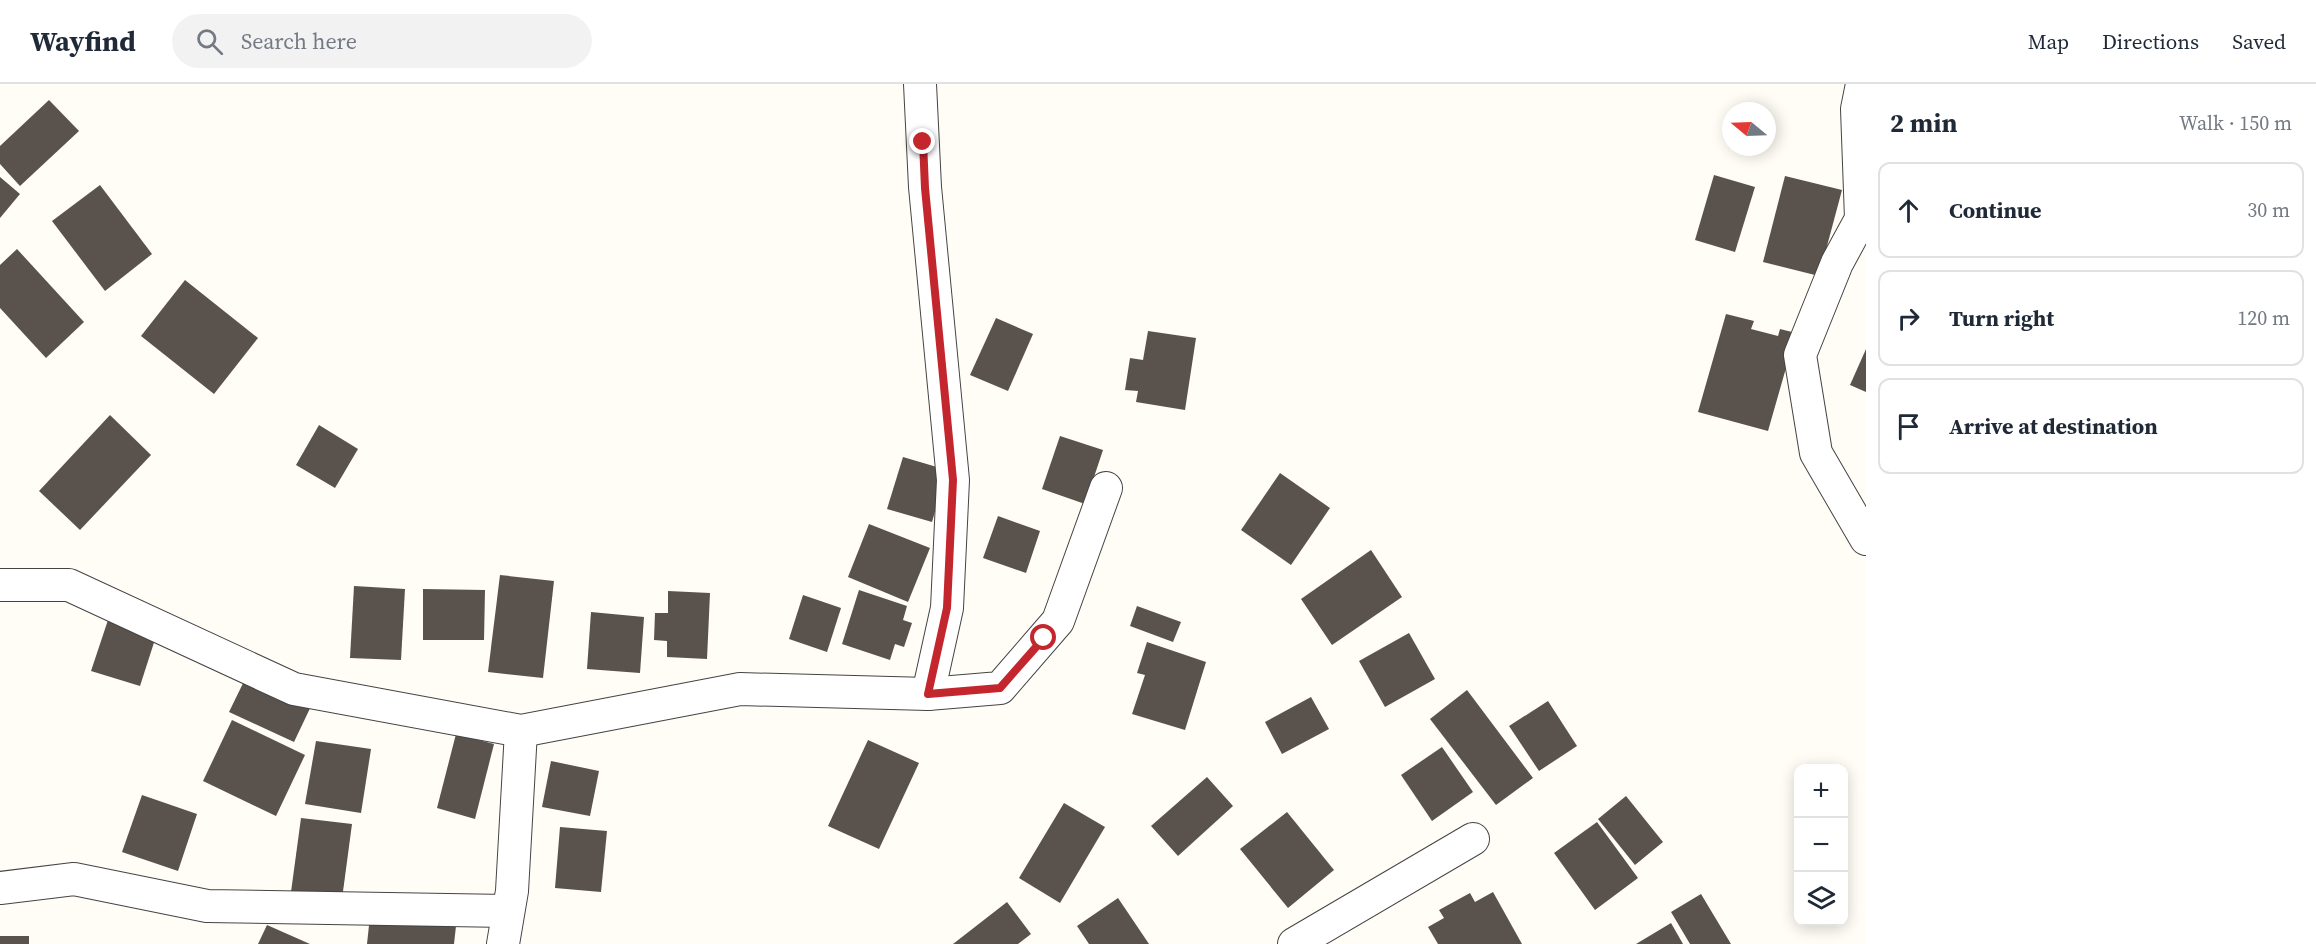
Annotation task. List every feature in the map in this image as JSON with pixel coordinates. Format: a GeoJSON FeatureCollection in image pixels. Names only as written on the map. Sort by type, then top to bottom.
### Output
{"type":"FeatureCollection","features":[{"type":"Feature","properties":{"kind":"street"},"geometry":{"type":"LineString","coordinates":[[920,84],[925,188],[953,480],[947,608],[928,694]]}},
{"type":"Feature","properties":{"kind":"street"},"geometry":{"type":"LineString","coordinates":[[1862,84],[1857,110],[1861,219],[1837,263],[1800,355],[1816,453],[1866,539]]}},
{"type":"Feature","properties":{"kind":"street"},"geometry":{"type":"LineString","coordinates":[[0,585],[69,585],[294,689],[521,731],[740,690],[928,694],[1000,688],[1058,621],[1106,488]]}},
{"type":"Feature","properties":{"kind":"street"},"geometry":{"type":"LineString","coordinates":[[503,944],[512,891],[521,731]]}},
{"type":"Feature","properties":{"kind":"street"},"geometry":{"type":"LineString","coordinates":[[1294,944],[1473,839]]}},
{"type":"Feature","properties":{"kind":"street"},"geometry":{"type":"LineString","coordinates":[[0,888],[74,879],[207,906],[507,911]]}},
{"type":"Feature","properties":{"kind":"building"},"geometry":{"type":"Polygon","coordinates":[[[49,100],[79,131],[20,186],[0,164],[0,146],[49,100]]]}},
{"type":"Feature","properties":{"kind":"building"},"geometry":{"type":"Polygon","coordinates":[[[1714,175],[1755,187],[1735,252],[1695,240],[1714,175]]]}},
{"type":"Feature","properties":{"kind":"building"},"geometry":{"type":"Polygon","coordinates":[[[1785,176],[1842,190],[1819,276],[1763,262],[1785,176]]]}},
{"type":"Feature","properties":{"kind":"building"},"geometry":{"type":"Polygon","coordinates":[[[0,177],[20,194],[0,218],[0,177]]]}},
{"type":"Feature","properties":{"kind":"building"},"geometry":{"type":"Polygon","coordinates":[[[100,185],[152,254],[105,291],[52,221],[100,185]]]}},
{"type":"Feature","properties":{"kind":"building"},"geometry":{"type":"Polygon","coordinates":[[[17,249],[84,322],[46,358],[0,308],[0,265],[17,249]]]}},
{"type":"Feature","properties":{"kind":"building"},"geometry":{"type":"Polygon","coordinates":[[[185,280],[258,338],[214,394],[141,336],[185,280]]]}},
{"type":"Feature","properties":{"kind":"building"},"geometry":{"type":"Polygon","coordinates":[[[1726,314],[1754,321],[1751,329],[1778,336],[1780,329],[1796,333],[1768,431],[1698,412],[1726,314]]]}},
{"type":"Feature","properties":{"kind":"building"},"geometry":{"type":"Polygon","coordinates":[[[996,318],[1033,334],[1008,391],[970,375],[996,318]]]}},
{"type":"Feature","properties":{"kind":"building"},"geometry":{"type":"Polygon","coordinates":[[[1148,331],[1196,338],[1185,410],[1136,402],[1138,391],[1125,390],[1130,358],[1143,360],[1148,331]]]}},
{"type":"Feature","properties":{"kind":"building"},"geometry":{"type":"Polygon","coordinates":[[[1866,349],[1866,392],[1850,385],[1866,349]]]}},
{"type":"Feature","properties":{"kind":"building"},"geometry":{"type":"Polygon","coordinates":[[[110,415],[151,455],[80,530],[39,491],[110,415]]]}},
{"type":"Feature","properties":{"kind":"building"},"geometry":{"type":"Polygon","coordinates":[[[319,425],[358,449],[335,488],[296,465],[319,425]]]}},
{"type":"Feature","properties":{"kind":"building"},"geometry":{"type":"Polygon","coordinates":[[[1060,436],[1103,450],[1085,504],[1042,489],[1060,436]]]}},
{"type":"Feature","properties":{"kind":"building"},"geometry":{"type":"Polygon","coordinates":[[[903,457],[947,470],[932,522],[887,509],[903,457]]]}},
{"type":"Feature","properties":{"kind":"building"},"geometry":{"type":"Polygon","coordinates":[[[1280,473],[1330,508],[1291,565],[1241,530],[1280,473]]]}},
{"type":"Feature","properties":{"kind":"building"},"geometry":{"type":"Polygon","coordinates":[[[998,516],[1040,531],[1026,573],[983,558],[998,516]]]}},
{"type":"Feature","properties":{"kind":"building"},"geometry":{"type":"Polygon","coordinates":[[[869,524],[930,548],[908,602],[848,577],[869,524]]]}},
{"type":"Feature","properties":{"kind":"building"},"geometry":{"type":"Polygon","coordinates":[[[1371,550],[1402,597],[1332,645],[1301,599],[1371,550]]]}},
{"type":"Feature","properties":{"kind":"building"},"geometry":{"type":"Polygon","coordinates":[[[500,575],[554,581],[543,678],[488,672],[500,575]]]}},
{"type":"Feature","properties":{"kind":"building"},"geometry":{"type":"Polygon","coordinates":[[[354,586],[405,589],[401,660],[350,658],[354,586]]]}},
{"type":"Feature","properties":{"kind":"building"},"geometry":{"type":"Polygon","coordinates":[[[423,589],[485,590],[484,640],[423,640],[423,589]]]}},
{"type":"Feature","properties":{"kind":"building"},"geometry":{"type":"Polygon","coordinates":[[[859,590],[907,606],[903,620],[912,623],[904,647],[895,644],[890,660],[842,644],[859,590]]]}},
{"type":"Feature","properties":{"kind":"building"},"geometry":{"type":"Polygon","coordinates":[[[668,591],[710,593],[707,659],[667,657],[667,641],[654,640],[655,613],[668,613],[668,591]]]}},
{"type":"Feature","properties":{"kind":"building"},"geometry":{"type":"Polygon","coordinates":[[[803,595],[841,608],[827,652],[789,639],[803,595]]]}},
{"type":"Feature","properties":{"kind":"building"},"geometry":{"type":"Polygon","coordinates":[[[1137,606],[1181,622],[1173,642],[1130,626],[1137,606]]]}},
{"type":"Feature","properties":{"kind":"building"},"geometry":{"type":"Polygon","coordinates":[[[111,611],[159,627],[140,686],[91,671],[111,611]]]}},
{"type":"Feature","properties":{"kind":"building"},"geometry":{"type":"Polygon","coordinates":[[[591,612],[644,617],[640,673],[587,669],[591,612]]]}},
{"type":"Feature","properties":{"kind":"building"},"geometry":{"type":"Polygon","coordinates":[[[1409,633],[1435,679],[1385,707],[1359,661],[1409,633]]]}},
{"type":"Feature","properties":{"kind":"building"},"geometry":{"type":"Polygon","coordinates":[[[1147,642],[1206,662],[1185,730],[1132,714],[1145,675],[1137,673],[1147,642]]]}},
{"type":"Feature","properties":{"kind":"building"},"geometry":{"type":"Polygon","coordinates":[[[249,671],[313,702],[294,742],[229,712],[249,671]]]}},
{"type":"Feature","properties":{"kind":"building"},"geometry":{"type":"Polygon","coordinates":[[[1467,690],[1533,778],[1496,805],[1430,719],[1467,690]]]}},
{"type":"Feature","properties":{"kind":"building"},"geometry":{"type":"Polygon","coordinates":[[[1311,697],[1329,729],[1282,754],[1265,722],[1311,697]]]}},
{"type":"Feature","properties":{"kind":"building"},"geometry":{"type":"Polygon","coordinates":[[[1548,701],[1577,746],[1539,771],[1509,726],[1548,701]]]}},
{"type":"Feature","properties":{"kind":"building"},"geometry":{"type":"Polygon","coordinates":[[[232,720],[305,755],[276,816],[203,781],[232,720]]]}},
{"type":"Feature","properties":{"kind":"building"},"geometry":{"type":"Polygon","coordinates":[[[456,734],[494,744],[475,819],[437,808],[456,734]]]}},
{"type":"Feature","properties":{"kind":"building"},"geometry":{"type":"Polygon","coordinates":[[[868,740],[919,763],[879,849],[828,826],[868,740]]]}},
{"type":"Feature","properties":{"kind":"building"},"geometry":{"type":"Polygon","coordinates":[[[316,741],[371,749],[361,813],[305,804],[316,741]]]}},
{"type":"Feature","properties":{"kind":"building"},"geometry":{"type":"Polygon","coordinates":[[[1442,747],[1473,792],[1432,821],[1401,775],[1442,747]]]}},
{"type":"Feature","properties":{"kind":"building"},"geometry":{"type":"Polygon","coordinates":[[[551,761],[599,771],[590,816],[542,807],[551,761]]]}},
{"type":"Feature","properties":{"kind":"building"},"geometry":{"type":"Polygon","coordinates":[[[1207,777],[1233,806],[1178,856],[1151,826],[1207,777]]]}},
{"type":"Feature","properties":{"kind":"building"},"geometry":{"type":"Polygon","coordinates":[[[142,795],[197,814],[178,871],[122,852],[142,795]]]}},
{"type":"Feature","properties":{"kind":"building"},"geometry":{"type":"Polygon","coordinates":[[[1626,796],[1663,842],[1635,865],[1598,819],[1626,796]]]}},
{"type":"Feature","properties":{"kind":"building"},"geometry":{"type":"Polygon","coordinates":[[[1064,803],[1105,827],[1060,903],[1019,878],[1064,803]]]}},
{"type":"Feature","properties":{"kind":"building"},"geometry":{"type":"Polygon","coordinates":[[[1287,812],[1334,870],[1288,908],[1240,849],[1287,812]]]}},
{"type":"Feature","properties":{"kind":"building"},"geometry":{"type":"Polygon","coordinates":[[[301,818],[352,824],[342,899],[291,892],[301,818]]]}},
{"type":"Feature","properties":{"kind":"building"},"geometry":{"type":"Polygon","coordinates":[[[1597,822],[1638,878],[1595,910],[1554,853],[1597,822]]]}},
{"type":"Feature","properties":{"kind":"building"},"geometry":{"type":"Polygon","coordinates":[[[560,827],[607,831],[601,892],[555,888],[560,827]]]}},
{"type":"Feature","properties":{"kind":"building"},"geometry":{"type":"Polygon","coordinates":[[[1493,892],[1522,944],[1438,944],[1428,927],[1444,918],[1439,910],[1470,893],[1475,902],[1493,892]]]}},
{"type":"Feature","properties":{"kind":"building"},"geometry":{"type":"Polygon","coordinates":[[[1701,894],[1731,944],[1690,944],[1671,912],[1701,894]]]}},
{"type":"Feature","properties":{"kind":"building"},"geometry":{"type":"Polygon","coordinates":[[[1118,898],[1149,944],[1089,944],[1077,926],[1118,898]]]}},
{"type":"Feature","properties":{"kind":"building"},"geometry":{"type":"Polygon","coordinates":[[[1007,902],[1031,934],[1018,944],[953,944],[1007,902]]]}},
{"type":"Feature","properties":{"kind":"building"},"geometry":{"type":"Polygon","coordinates":[[[370,916],[456,926],[454,944],[367,944],[370,916]]]}},
{"type":"Feature","properties":{"kind":"building"},"geometry":{"type":"Polygon","coordinates":[[[1671,923],[1683,944],[1636,944],[1671,923]]]}},
{"type":"Feature","properties":{"kind":"building"},"geometry":{"type":"Polygon","coordinates":[[[267,925],[310,944],[258,944],[267,925]]]}},
{"type":"Feature","properties":{"kind":"building"},"geometry":{"type":"Polygon","coordinates":[[[0,936],[29,936],[29,944],[0,944],[0,936]]]}},
{"type":"Feature","properties":{"kind":"route"},"geometry":{"type":"LineString","coordinates":[[923,142],[925,188],[953,480],[947,608],[928,694],[1000,688],[1044,638]]}}]}
